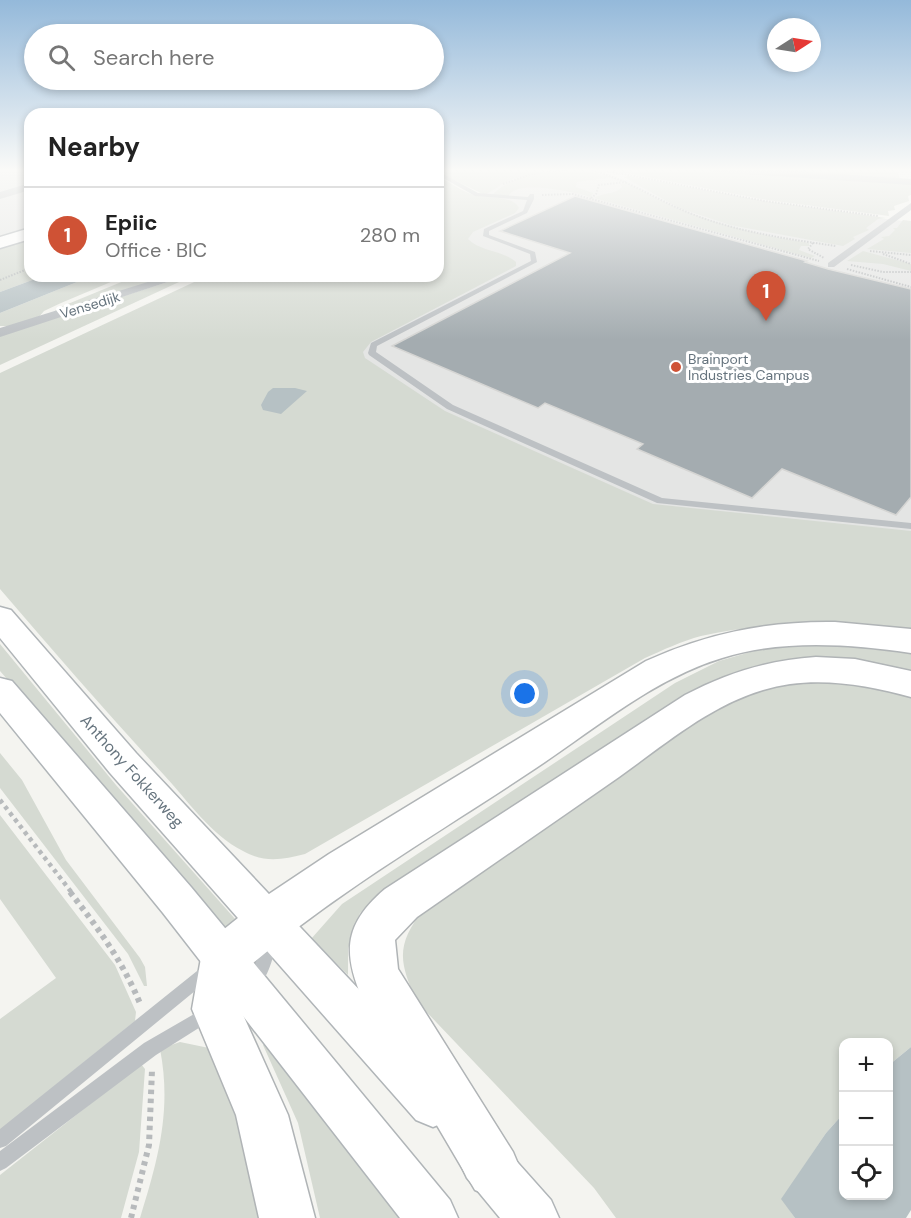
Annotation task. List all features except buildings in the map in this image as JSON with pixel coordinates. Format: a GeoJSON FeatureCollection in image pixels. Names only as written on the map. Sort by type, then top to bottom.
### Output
{"type":"FeatureCollection","features":[{"type":"Feature","properties":{"kind":"highway"},"geometry":{"type":"LineString","coordinates":[[287,1218],[279,1177],[230,985],[269,921],[365,854],[523,757],[597,707],[683,659],[725,645],[787,635],[847,634],[911,641]]}},
{"type":"Feature","properties":{"kind":"highway"},"geometry":{"type":"LineString","coordinates":[[494,1171],[379,982],[372,964],[370,945],[381,921],[401,903],[619,756],[727,690],[760,678],[805,671],[857,673],[911,684]]}},
{"type":"Feature","properties":{"kind":"main road"},"geometry":{"type":"LineString","coordinates":[[1,243],[24,235]]}},
{"type":"Feature","properties":{"kind":"main road","name":"Anthony Fokkerweg"},"geometry":{"type":"LineString","coordinates":[[0,617],[123,763],[269,921],[494,1171],[533,1218]]}},
{"type":"Feature","properties":{"kind":"main road"},"geometry":{"type":"LineString","coordinates":[[0,690],[230,985],[318,1077],[432,1218]]}},
{"type":"Feature","properties":{"kind":"street"},"geometry":{"type":"LineString","coordinates":[[833,263],[884,226]]}},
{"type":"Feature","properties":{"kind":"street","name":"Vensedijk"},"geometry":{"type":"LineString","coordinates":[[0,333],[161,282]]}},
{"type":"Feature","properties":{"kind":"lane"},"geometry":{"type":"LineString","coordinates":[[495,226],[486,230],[486,236],[533,253],[534,262],[374,345],[372,353],[450,407],[660,501],[911,526]]}},
{"type":"Feature","properties":{"kind":"lane"},"geometry":{"type":"LineString","coordinates":[[0,1140],[146,1023],[230,985]]}},
{"type":"Feature","properties":{"kind":"lane"},"geometry":{"type":"LineString","coordinates":[[0,1162],[150,1049],[230,985]]}},
{"type":"Feature","properties":{"kind":"path"},"geometry":{"type":"LineString","coordinates":[[692,226],[833,263],[911,287]]}},
{"type":"Feature","properties":{"kind":"path"},"geometry":{"type":"LineString","coordinates":[[734,226],[814,243],[911,255]]}},
{"type":"Feature","properties":{"kind":"path"},"geometry":{"type":"LineString","coordinates":[[808,249],[814,243]]}},
{"type":"Feature","properties":{"kind":"path"},"geometry":{"type":"LineString","coordinates":[[877,252],[911,264]]}},
{"type":"Feature","properties":{"kind":"path"},"geometry":{"type":"LineString","coordinates":[[833,263],[883,272],[911,272]]}},
{"type":"Feature","properties":{"kind":"path"},"geometry":{"type":"LineString","coordinates":[[0,280],[24,270]]}},
{"type":"Feature","properties":{"kind":"path"},"geometry":{"type":"LineString","coordinates":[[0,800],[102,933],[129,976],[146,1023]]}},
{"type":"Feature","properties":{"kind":"path"},"geometry":{"type":"LineString","coordinates":[[131,1218],[150,1150],[153,1114],[150,1049]]}},
{"type":"Feature","properties":{"kind":"shaded area"},"geometry":{"type":"Polygon","coordinates":[[[0,226],[24,226],[24,257],[0,266],[0,226]]]}},
{"type":"Feature","properties":{"kind":"shaded area","name":"Brainport Industries Campus"},"geometry":{"type":"Polygon","coordinates":[[[444,226],[911,226],[911,534],[649,507],[440,411],[347,349],[511,263],[444,232],[444,226]]]}},
{"type":"Feature","properties":{"kind":"shaded area"},"geometry":{"type":"Polygon","coordinates":[[[444,226],[487,226],[473,232],[468,239],[479,246],[510,258],[516,262],[516,266],[371,342],[363,352],[365,358],[445,411],[653,504],[911,531],[911,638],[832,628],[781,626],[728,631],[687,640],[645,658],[305,854],[281,859],[266,859],[251,855],[231,844],[200,817],[0,589],[0,373],[194,282],[444,282],[444,226]]]}},
{"type":"Feature","properties":{"kind":"shaded area"},"geometry":{"type":"Polygon","coordinates":[[[695,226],[730,226],[809,243],[809,246],[801,246],[799,250],[815,256],[811,258],[695,226]]]}},
{"type":"Feature","properties":{"kind":"shaded area"},"geometry":{"type":"Polygon","coordinates":[[[735,226],[869,226],[866,228],[869,230],[853,237],[855,239],[843,246],[735,226]]]}},
{"type":"Feature","properties":{"kind":"shaded area"},"geometry":{"type":"Polygon","coordinates":[[[899,226],[911,226],[911,253],[867,249],[884,239],[881,237],[889,236],[895,230],[893,228],[899,226]]]}},
{"type":"Feature","properties":{"kind":"shaded area"},"geometry":{"type":"Polygon","coordinates":[[[24,238],[24,282],[27,282],[0,292],[0,246],[24,238]]]}},
{"type":"Feature","properties":{"kind":"shaded area"},"geometry":{"type":"Polygon","coordinates":[[[863,251],[911,264],[911,271],[883,264],[847,261],[863,251]]]}},
{"type":"Feature","properties":{"kind":"shaded area"},"geometry":{"type":"Polygon","coordinates":[[[27,282],[77,282],[0,313],[0,292],[27,282]]]}},
{"type":"Feature","properties":{"kind":"shaded area"},"geometry":{"type":"Polygon","coordinates":[[[77,282],[111,282],[44,311],[38,318],[14,326],[0,326],[0,313],[77,282]]]}},
{"type":"Feature","properties":{"kind":"shaded area"},"geometry":{"type":"Polygon","coordinates":[[[121,282],[154,282],[51,315],[58,308],[121,282]]]}},
{"type":"Feature","properties":{"kind":"shaded area"},"geometry":{"type":"Polygon","coordinates":[[[167,282],[179,282],[0,365],[0,336],[167,282]]]}},
{"type":"Feature","properties":{"kind":"shaded area"},"geometry":{"type":"Polygon","coordinates":[[[273,388],[295,388],[307,391],[281,414],[263,410],[261,405],[273,388]]]}},
{"type":"Feature","properties":{"kind":"shaded area"},"geometry":{"type":"Polygon","coordinates":[[[827,640],[911,648],[911,680],[769,667],[360,913],[348,949],[348,975],[311,939],[342,904],[675,683],[719,661],[761,649],[827,640]]]}},
{"type":"Feature","properties":{"kind":"shaded area"},"geometry":{"type":"Polygon","coordinates":[[[0,644],[116,785],[244,929],[232,938],[0,671],[0,644]]]}},
{"type":"Feature","properties":{"kind":"shaded area"},"geometry":{"type":"Polygon","coordinates":[[[810,678],[911,691],[911,1047],[893,1062],[893,1038],[839,1038],[839,1118],[826,1133],[782,1199],[795,1218],[616,1218],[594,1188],[417,1002],[406,975],[403,953],[405,943],[409,932],[425,907],[687,720],[734,697],[810,678]]]}},
{"type":"Feature","properties":{"kind":"shaded area"},"geometry":{"type":"Polygon","coordinates":[[[0,753],[22,780],[66,860],[140,958],[145,967],[147,986],[144,986],[128,954],[0,788],[0,753]]]}},
{"type":"Feature","properties":{"kind":"shaded area"},"geometry":{"type":"Polygon","coordinates":[[[0,815],[115,965],[136,1012],[135,1021],[0,1130],[0,1019],[56,978],[0,899],[0,815]]]}},
{"type":"Feature","properties":{"kind":"shaded area"},"geometry":{"type":"Polygon","coordinates":[[[269,1041],[402,1218],[320,1218],[298,1123],[263,1045],[269,1041]]]}},
{"type":"Feature","properties":{"kind":"shaded area"},"geometry":{"type":"Polygon","coordinates":[[[180,1042],[209,1048],[219,1068],[235,1109],[262,1218],[140,1218],[157,1155],[164,1114],[160,1049],[180,1042]]]}},
{"type":"Feature","properties":{"kind":"shaded area"},"geometry":{"type":"Polygon","coordinates":[[[911,1047],[911,1210],[906,1218],[795,1218],[781,1199],[826,1133],[839,1118],[839,1200],[893,1200],[893,1062],[911,1047]]]}},
{"type":"Feature","properties":{"kind":"shaded area"},"geometry":{"type":"Polygon","coordinates":[[[141,1064],[145,1069],[139,1152],[121,1218],[0,1218],[0,1175],[141,1064]]]}},
{"type":"Feature","properties":{"kind":"place","name":"Epiic"},"geometry":{"type":"Point","coordinates":[766,321]}},
{"type":"Feature","properties":{"kind":"place","name":"Brainport Industries Campus"},"geometry":{"type":"Point","coordinates":[676,367]}}]}
